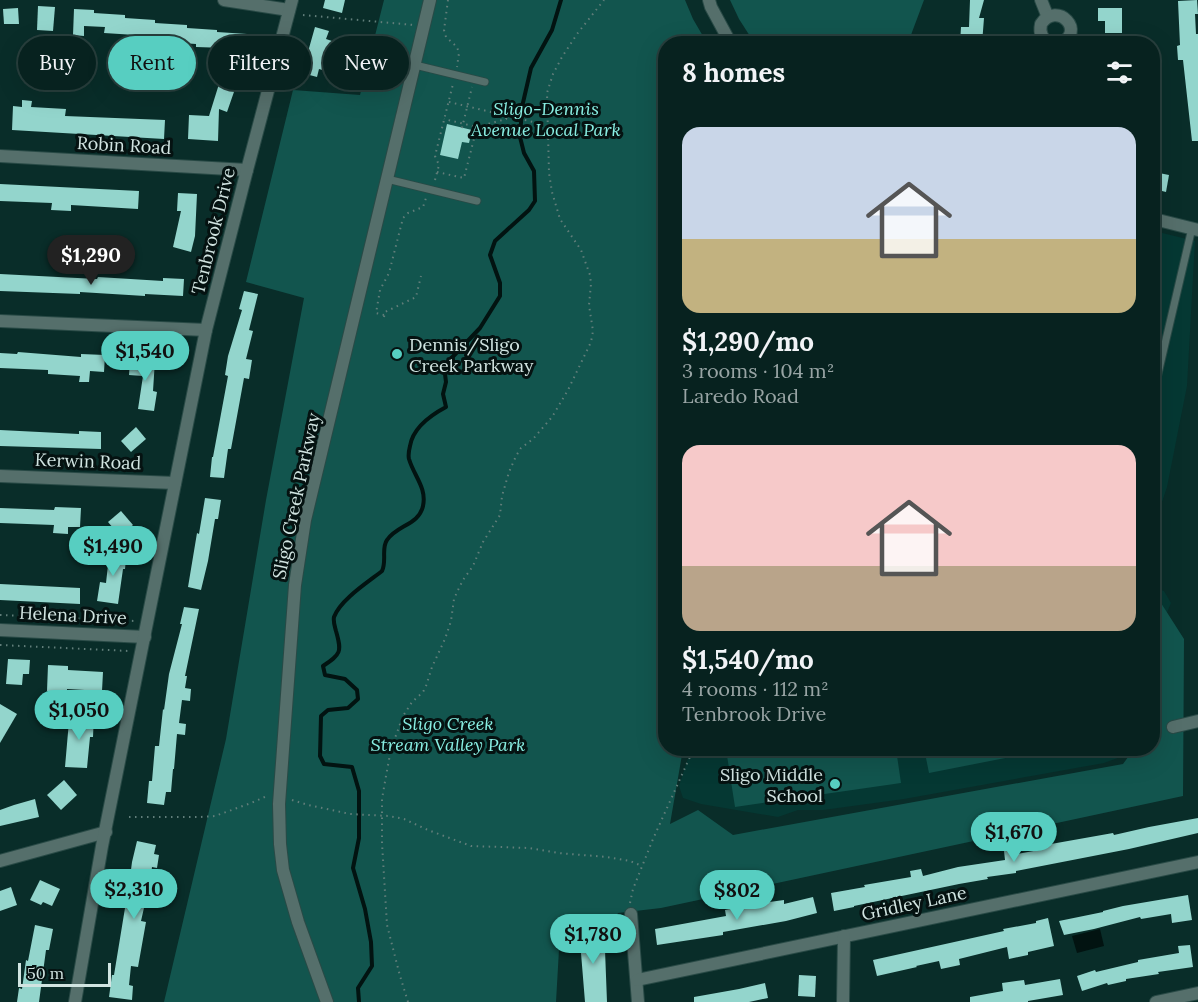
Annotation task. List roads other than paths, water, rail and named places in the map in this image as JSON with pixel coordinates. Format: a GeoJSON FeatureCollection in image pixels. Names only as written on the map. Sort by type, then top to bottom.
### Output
{"type":"FeatureCollection","features":[{"type":"Feature","properties":{"kind":"street"},"geometry":{"type":"LineString","coordinates":[[224,0],[291,5]]}},
{"type":"Feature","properties":{"kind":"street","name":"Sligo Creek Parkway"},"geometry":{"type":"LineString","coordinates":[[327,1002],[297,922],[283,870],[280,843],[279,804],[294,585],[305,520],[430,0]]}},
{"type":"Feature","properties":{"kind":"street"},"geometry":{"type":"LineString","coordinates":[[709,0],[727,36]]}},
{"type":"Feature","properties":{"kind":"street"},"geometry":{"type":"LineString","coordinates":[[1041,0],[1047,15]]}},
{"type":"Feature","properties":{"kind":"street","name":"Tenbrook Drive"},"geometry":{"type":"LineString","coordinates":[[75,1002],[106,832],[206,330],[291,5]]}},
{"type":"Feature","properties":{"kind":"street"},"geometry":{"type":"LineString","coordinates":[[1043,36],[1041,24],[1047,15],[1052,14],[1066,17],[1071,25],[1069,36]]}},
{"type":"Feature","properties":{"kind":"street","name":"Robin Road"},"geometry":{"type":"LineString","coordinates":[[0,156],[247,170]]}},
{"type":"Feature","properties":{"kind":"street"},"geometry":{"type":"LineString","coordinates":[[1160,220],[1195,229]]}},
{"type":"Feature","properties":{"kind":"street"},"geometry":{"type":"LineString","coordinates":[[0,321],[206,330]]}},
{"type":"Feature","properties":{"kind":"street","name":"Kerwin Road"},"geometry":{"type":"LineString","coordinates":[[0,476],[175,483]]}},
{"type":"Feature","properties":{"kind":"street","name":"Helena Drive"},"geometry":{"type":"LineString","coordinates":[[0,630],[145,637]]}},
{"type":"Feature","properties":{"kind":"street"},"geometry":{"type":"LineString","coordinates":[[1173,727],[1198,721]]}},
{"type":"Feature","properties":{"kind":"street"},"geometry":{"type":"LineString","coordinates":[[0,861],[106,832]]}},
{"type":"Feature","properties":{"kind":"street","name":"Gridley Lane"},"geometry":{"type":"LineString","coordinates":[[637,980],[1198,862]]}},
{"type":"Feature","properties":{"kind":"street"},"geometry":{"type":"LineString","coordinates":[[631,914],[638,1002]]}},
{"type":"Feature","properties":{"kind":"street"},"geometry":{"type":"LineString","coordinates":[[843,1002],[844,936]]}},
{"type":"Feature","properties":{"kind":"street"},"geometry":{"type":"LineString","coordinates":[[1156,1002],[1198,993]]}},
{"type":"Feature","properties":{"kind":"lane"},"geometry":{"type":"LineString","coordinates":[[415,65],[485,82]]}},
{"type":"Feature","properties":{"kind":"lane"},"geometry":{"type":"LineString","coordinates":[[387,179],[477,201]]}},
{"type":"Feature","properties":{"kind":"lane"},"geometry":{"type":"LineString","coordinates":[[1160,359],[1195,229]]}},
{"type":"Feature","properties":{"kind":"waterway"},"geometry":{"type":"LineString","coordinates":[[359,1002],[358,988],[372,966],[371,942],[365,909],[353,868],[359,838],[359,791],[352,767],[324,764],[320,756],[321,716],[328,710],[348,708],[358,699],[357,690],[345,679],[325,675],[323,666],[338,652],[339,644],[334,621],[337,611],[355,592],[382,571],[385,543],[391,535],[421,512],[424,500],[422,488],[409,457],[412,439],[424,422],[446,407],[443,394],[446,382],[444,366],[480,328],[500,296],[500,283],[490,255],[495,241],[529,210],[535,201],[534,171],[524,153],[520,137],[522,107],[531,68],[552,30],[561,0]]}},
{"type":"Feature","properties":{"kind":"place","name":"Dennis/Sligo Creek Parkway"},"geometry":{"type":"Point","coordinates":[397,354]}},
{"type":"Feature","properties":{"kind":"place","name":"Sligo Middle School"},"geometry":{"type":"Point","coordinates":[835,784]}},
{"type":"Feature","properties":{"kind":"park label","name":"Sligo-Dennis Avenue Local Park"},"geometry":{"type":"Point","coordinates":[546,118]}},
{"type":"Feature","properties":{"kind":"park label","name":"Sligo Creek Stream Valley Park"},"geometry":{"type":"Point","coordinates":[448,733]}}]}
